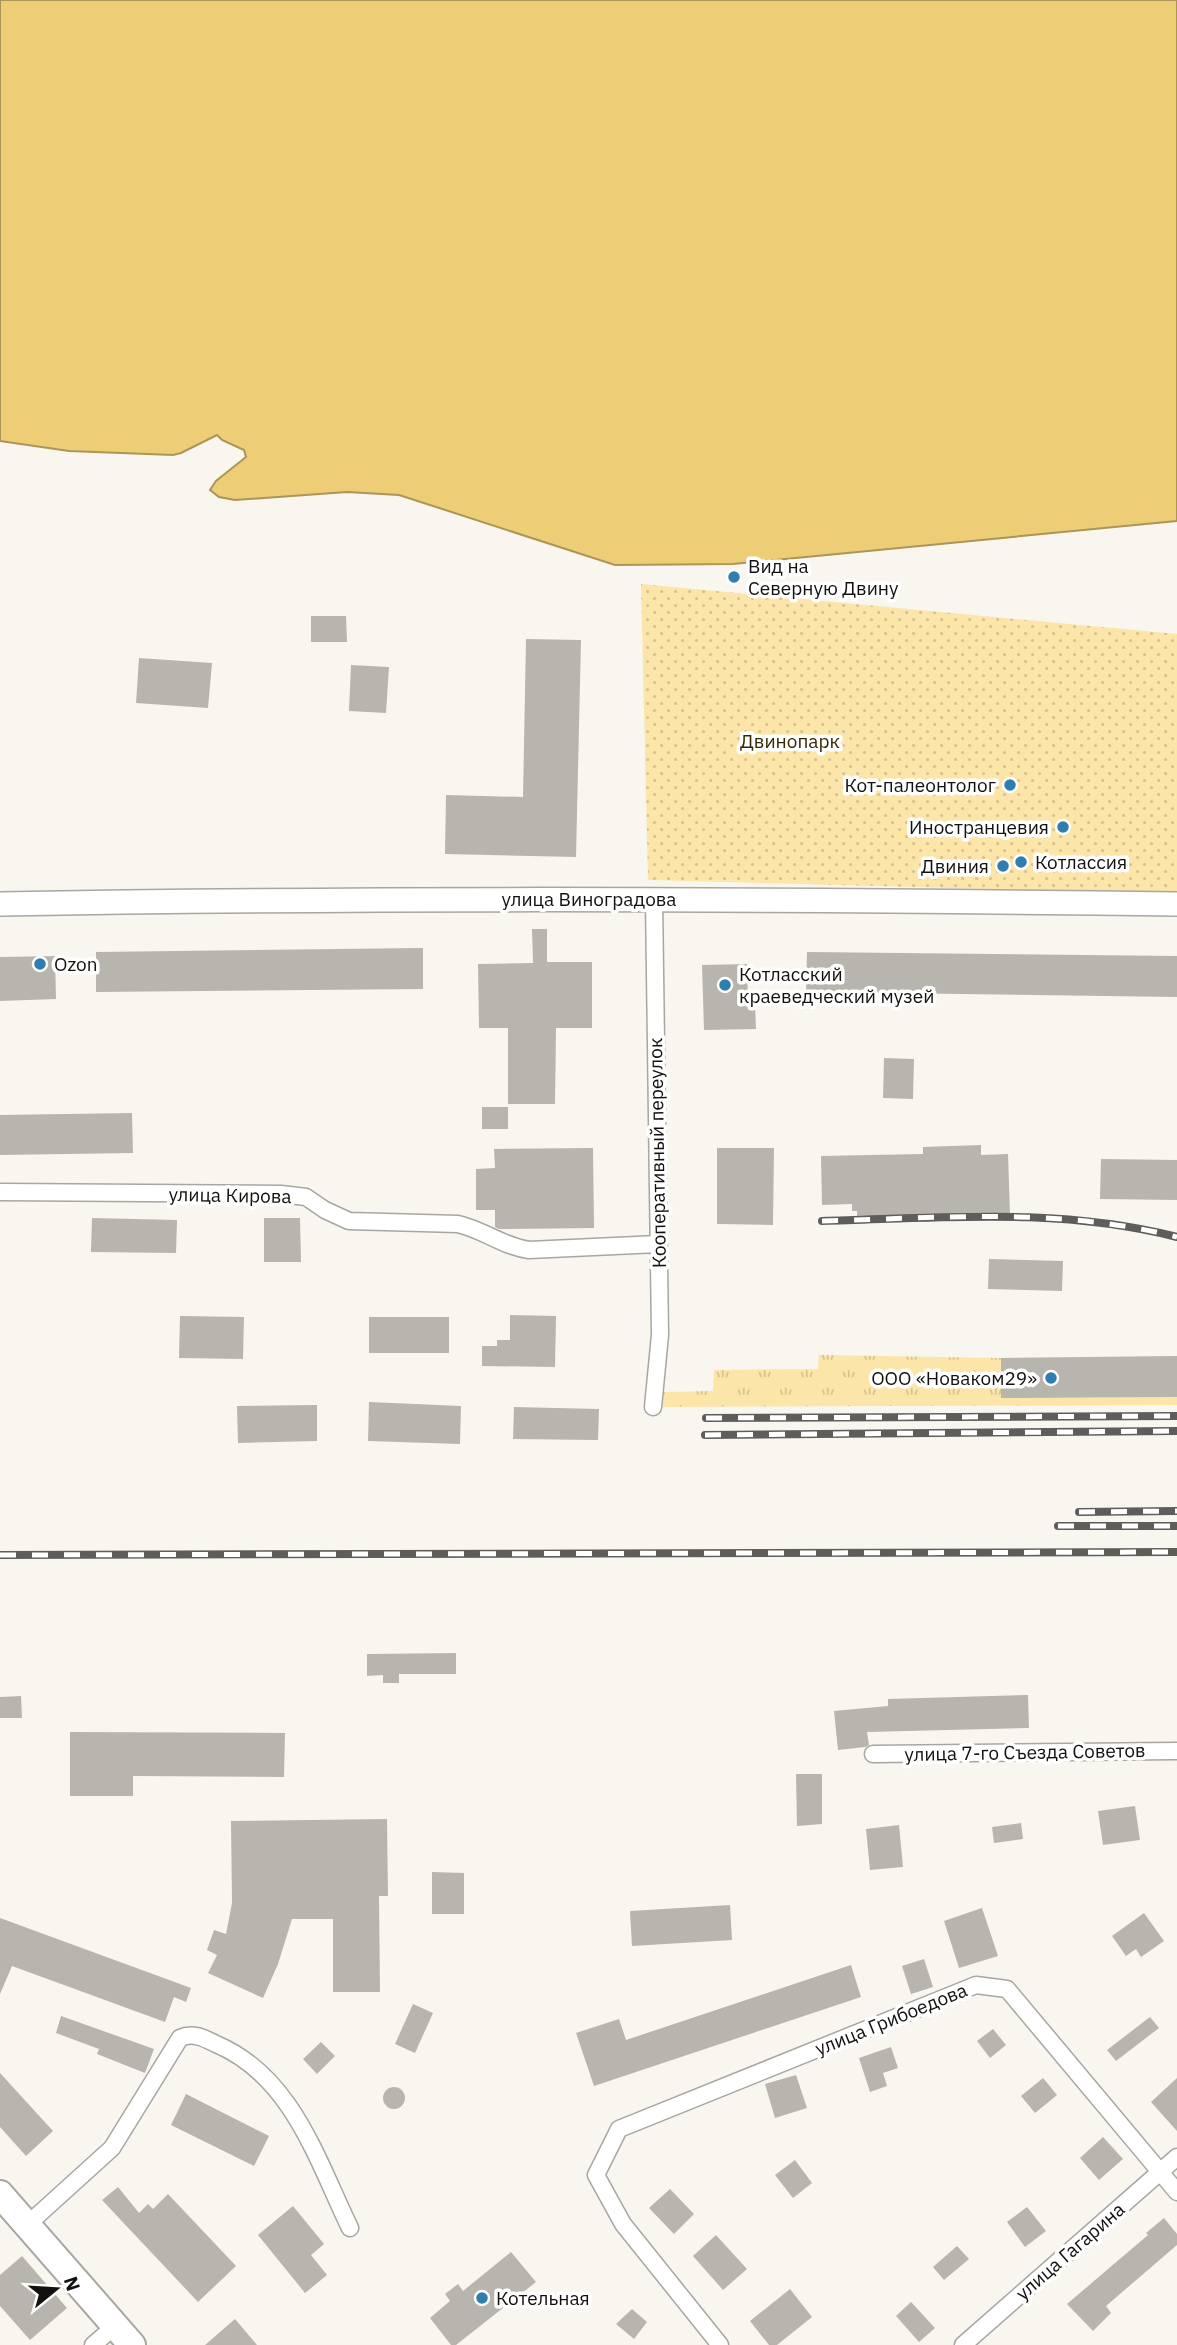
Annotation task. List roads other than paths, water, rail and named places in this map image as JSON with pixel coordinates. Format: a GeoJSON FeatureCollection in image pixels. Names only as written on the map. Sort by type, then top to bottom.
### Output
{"type":"FeatureCollection","features":[{"type":"Feature","properties":{"kind":"main road","name":"улица Виноградова"},"geometry":{"type":"LineString","coordinates":[[0,904],[201,900],[654,898],[1177,904]]}},
{"type":"Feature","properties":{"kind":"main road"},"geometry":{"type":"LineString","coordinates":[[0,2194],[124,2335]]}},
{"type":"Feature","properties":{"kind":"street","name":"Кооперативный переулок"},"geometry":{"type":"LineString","coordinates":[[653,1407],[660,1335],[654,898]]}},
{"type":"Feature","properties":{"kind":"street","name":"улица Кирова"},"geometry":{"type":"LineString","coordinates":[[0,1192],[281,1194],[306,1198],[349,1220],[458,1224],[475,1228],[513,1248],[529,1250],[658,1244]]}},
{"type":"Feature","properties":{"kind":"street","name":"улица 7-го Съезда Советов"},"geometry":{"type":"LineString","coordinates":[[873,1754],[1177,1751]]}},
{"type":"Feature","properties":{"kind":"street","name":"улица Грибоедова"},"geometry":{"type":"LineString","coordinates":[[720,2345],[623,2224],[596,2175],[619,2129],[976,1985],[1007,1989],[1177,2192]]}},
{"type":"Feature","properties":{"kind":"street"},"geometry":{"type":"LineString","coordinates":[[27,2225],[111,2148],[180,2038],[192,2035],[235,2053],[259,2070],[282,2095],[300,2124],[350,2228]]}},
{"type":"Feature","properties":{"kind":"street","name":"улица Гагарина"},"geometry":{"type":"LineString","coordinates":[[964,2345],[1177,2157]]}},
{"type":"Feature","properties":{"kind":"street"},"geometry":{"type":"LineString","coordinates":[[93,2345],[124,2335]]}},
{"type":"Feature","properties":{"kind":"railway"},"geometry":{"type":"LineString","coordinates":[[822,1221],[956,1217],[1044,1218],[1089,1221],[1177,1237]]}},
{"type":"Feature","properties":{"kind":"railway"},"geometry":{"type":"LineString","coordinates":[[706,1418],[1177,1416]]}},
{"type":"Feature","properties":{"kind":"railway"},"geometry":{"type":"LineString","coordinates":[[705,1435],[1177,1431]]}},
{"type":"Feature","properties":{"kind":"railway"},"geometry":{"type":"LineString","coordinates":[[1079,1512],[1177,1511]]}},
{"type":"Feature","properties":{"kind":"railway"},"geometry":{"type":"LineString","coordinates":[[1058,1526],[1177,1526]]}},
{"type":"Feature","properties":{"kind":"railway"},"geometry":{"type":"LineString","coordinates":[[0,1555],[1177,1552]]}},
{"type":"Feature","properties":{"kind":"place","name":"Вид на Северную Двину"},"geometry":{"type":"Point","coordinates":[734,577]}},
{"type":"Feature","properties":{"kind":"place","name":"Кот-палеонтолог"},"geometry":{"type":"Point","coordinates":[1010,785]}},
{"type":"Feature","properties":{"kind":"place","name":"Иностранцевия"},"geometry":{"type":"Point","coordinates":[1063,827]}},
{"type":"Feature","properties":{"kind":"place","name":"Котлассия"},"geometry":{"type":"Point","coordinates":[1021,862]}},
{"type":"Feature","properties":{"kind":"place","name":"Двиния"},"geometry":{"type":"Point","coordinates":[1003,866]}},
{"type":"Feature","properties":{"kind":"place","name":"Ozon"},"geometry":{"type":"Point","coordinates":[40,964]}},
{"type":"Feature","properties":{"kind":"place","name":"Котласский краеведческий музей"},"geometry":{"type":"Point","coordinates":[725,985]}},
{"type":"Feature","properties":{"kind":"place","name":"ООО «Новаком29»"},"geometry":{"type":"Point","coordinates":[1051,1378]}},
{"type":"Feature","properties":{"kind":"place","name":"Котельная"},"geometry":{"type":"Point","coordinates":[482,2298]}},
{"type":"Feature","properties":{"kind":"park label","name":"Двинопарк"},"geometry":{"type":"Point","coordinates":[790,741]}}]}
